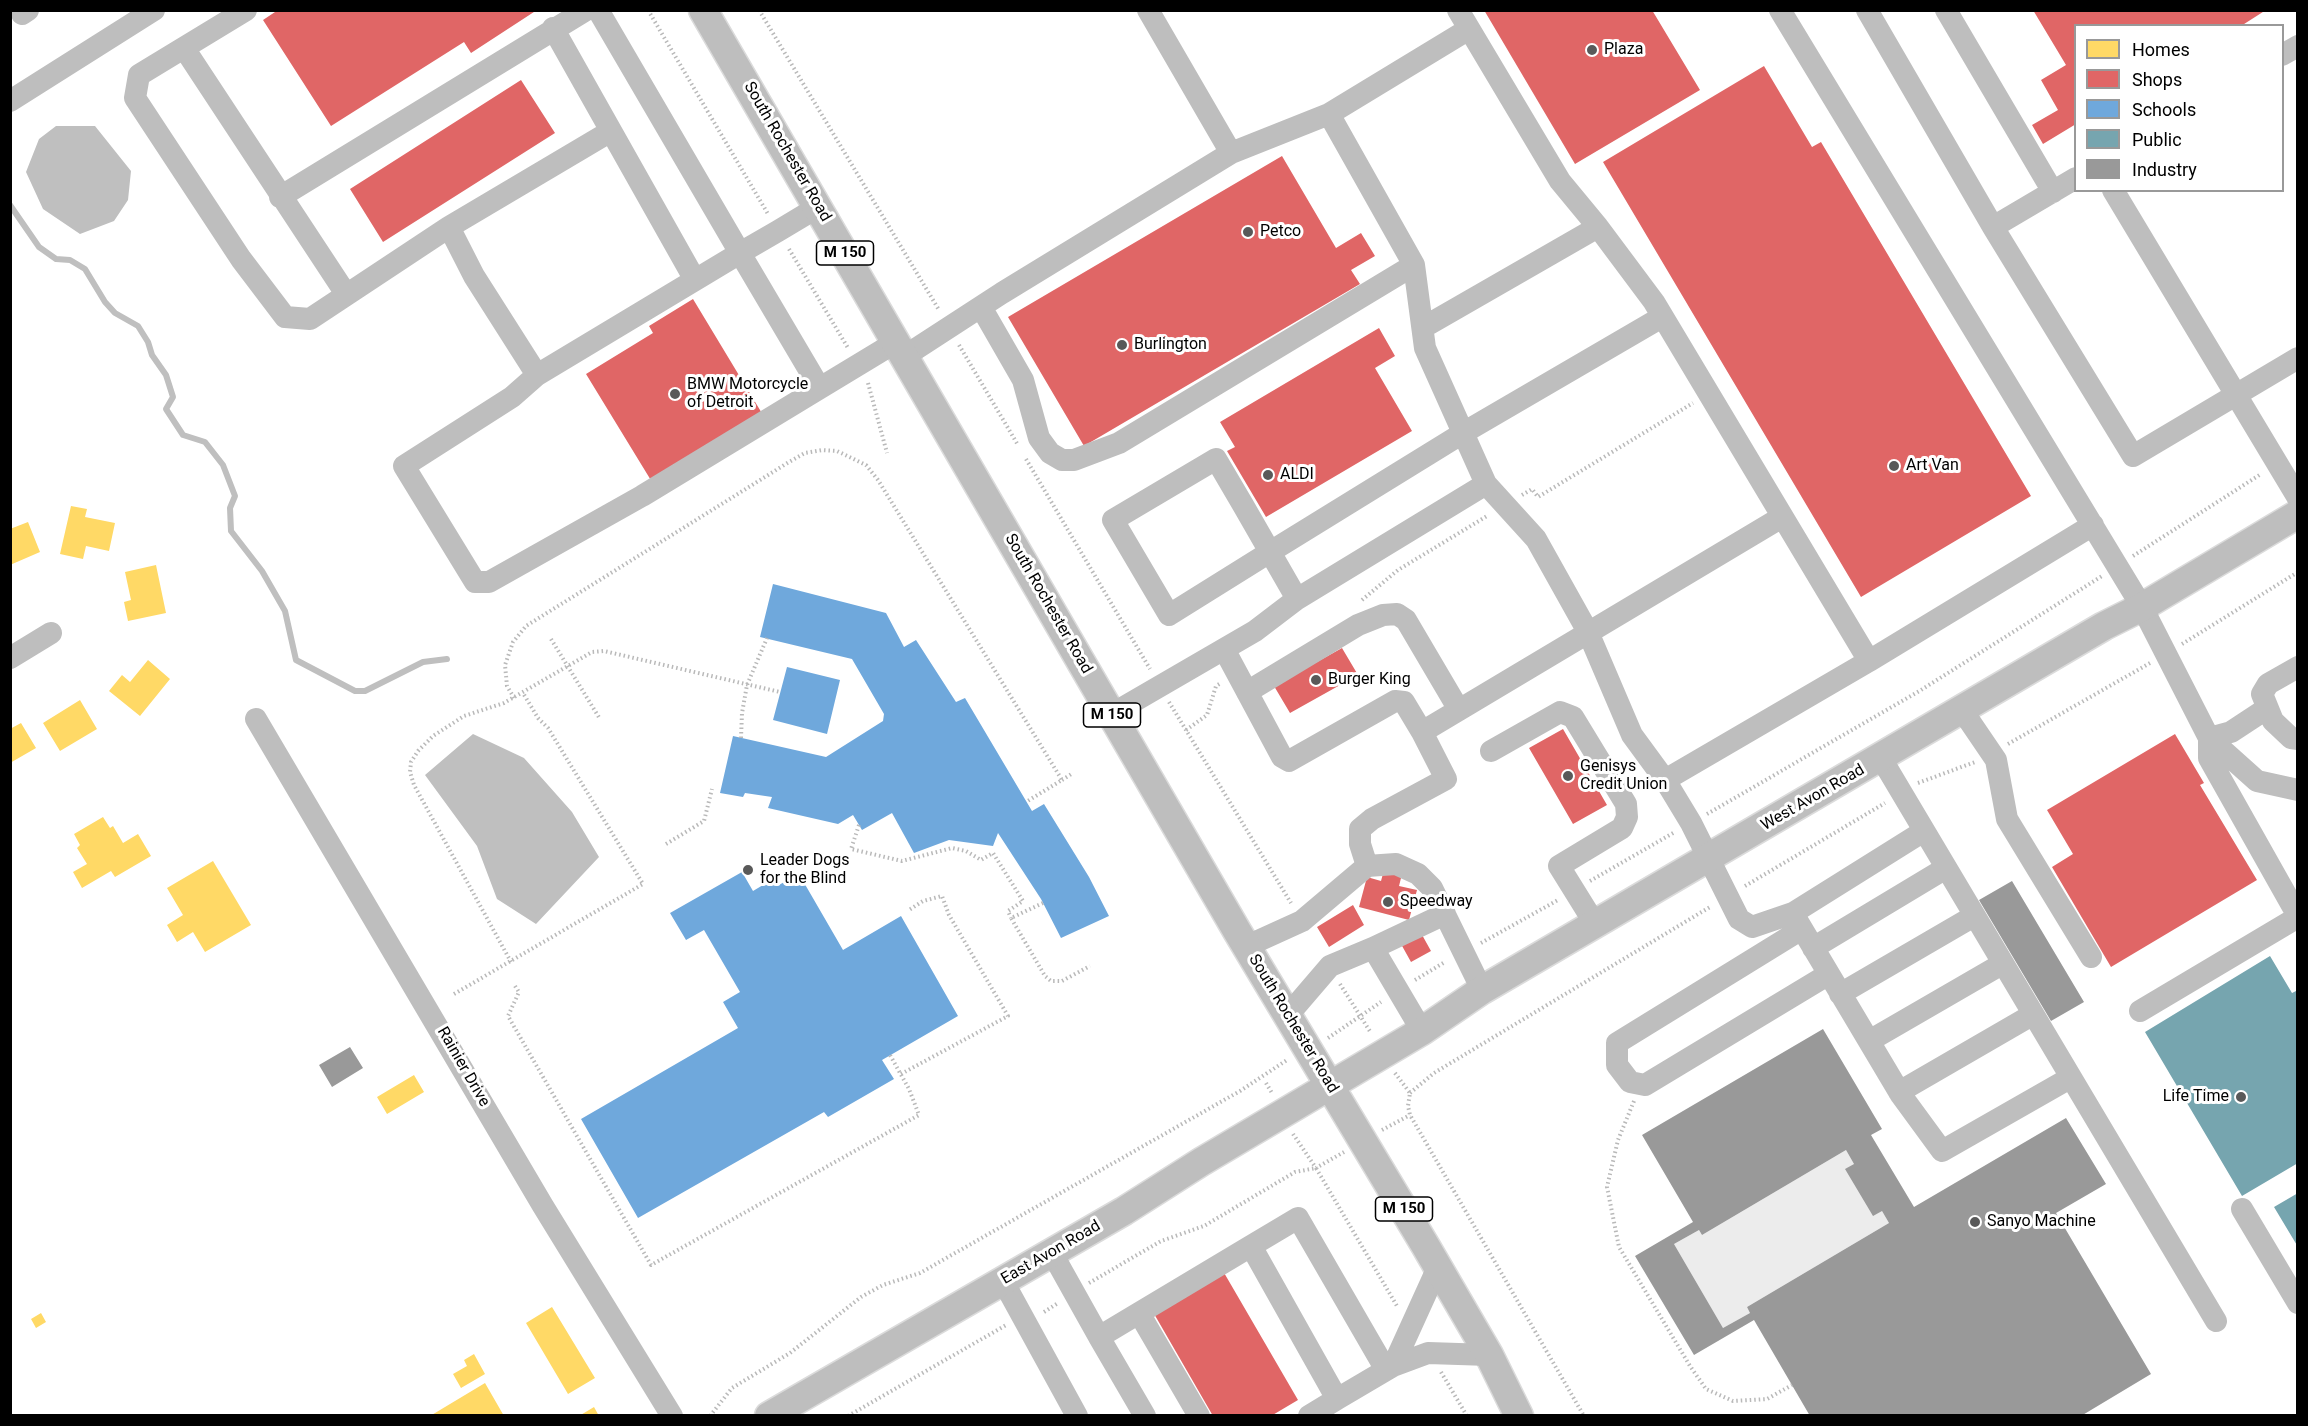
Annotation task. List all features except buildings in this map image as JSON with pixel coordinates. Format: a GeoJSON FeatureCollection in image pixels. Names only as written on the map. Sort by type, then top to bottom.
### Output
{"type":"FeatureCollection","features":[{"type":"Feature","properties":{"kind":"main road","name":"South Rochester Road"},"geometry":{"type":"LineString","coordinates":[[704,10],[1247,946],[1489,1355],[1514,1414]]}},
{"type":"Feature","properties":{"kind":"main road","name":"West Avon Road"},"geometry":{"type":"LineString","coordinates":[[1330,1085],[1422,1031],[1482,990],[2298,514]]}},
{"type":"Feature","properties":{"kind":"main road","name":"East Avon Road"},"geometry":{"type":"LineString","coordinates":[[769,1416],[1052,1253],[1330,1085]]}},
{"type":"Feature","properties":{"kind":"street"},"geometry":{"type":"LineString","coordinates":[[10,101],[154,10]]}},
{"type":"Feature","properties":{"kind":"street"},"geometry":{"type":"LineString","coordinates":[[246,10],[139,75],[135,98],[241,259],[285,317],[310,319],[449,227],[611,131]]}},
{"type":"Feature","properties":{"kind":"street"},"geometry":{"type":"LineString","coordinates":[[280,197],[553,28],[586,10]]}},
{"type":"Feature","properties":{"kind":"street"},"geometry":{"type":"LineString","coordinates":[[598,10],[820,387]]}},
{"type":"Feature","properties":{"kind":"street"},"geometry":{"type":"LineString","coordinates":[[1148,10],[1231,153]]}},
{"type":"Feature","properties":{"kind":"street"},"geometry":{"type":"LineString","coordinates":[[1780,10],[2142,606],[2209,738],[2257,780],[2298,790]]}},
{"type":"Feature","properties":{"kind":"street"},"geometry":{"type":"LineString","coordinates":[[1867,10],[1993,227],[2133,456],[2298,358]]}},
{"type":"Feature","properties":{"kind":"street"},"geometry":{"type":"LineString","coordinates":[[1946,10],[2053,192]]}},
{"type":"Feature","properties":{"kind":"street"},"geometry":{"type":"LineString","coordinates":[[818,207],[537,375],[512,397],[404,466],[475,582],[489,582],[642,496],[820,387],[901,349],[981,307],[1231,153],[1329,114],[1464,20],[1560,181],[1598,227],[1662,317],[1869,661]]}},
{"type":"Feature","properties":{"kind":"street"},"geometry":{"type":"LineString","coordinates":[[553,28],[695,280]]}},
{"type":"Feature","properties":{"kind":"street"},"geometry":{"type":"LineString","coordinates":[[2284,54],[2298,46]]}},
{"type":"Feature","properties":{"kind":"street"},"geometry":{"type":"LineString","coordinates":[[184,48],[346,294]]}},
{"type":"Feature","properties":{"kind":"street"},"geometry":{"type":"LineString","coordinates":[[1329,114],[1414,265],[1425,348],[1486,484],[1536,539],[1588,632],[1632,735],[1665,780],[1691,823],[1739,919],[1752,927],[1797,921]]}},
{"type":"Feature","properties":{"kind":"street"},"geometry":{"type":"LineString","coordinates":[[1993,227],[2074,179]]}},
{"type":"Feature","properties":{"kind":"street"},"geometry":{"type":"LineString","coordinates":[[2114,192],[2298,498]]}},
{"type":"Feature","properties":{"kind":"street"},"geometry":{"type":"LineString","coordinates":[[449,227],[474,276],[537,375]]}},
{"type":"Feature","properties":{"kind":"street"},"geometry":{"type":"LineString","coordinates":[[1424,327],[1598,227]]}},
{"type":"Feature","properties":{"kind":"street"},"geometry":{"type":"LineString","coordinates":[[981,307],[1023,380],[1039,438],[1062,460],[1074,460],[1119,443],[1414,265]]}},
{"type":"Feature","properties":{"kind":"street"},"geometry":{"type":"LineString","coordinates":[[1297,599],[1270,552],[1216,459],[1113,520],[1169,615],[1270,552],[1463,433],[1662,317]]}},
{"type":"Feature","properties":{"kind":"street"},"geometry":{"type":"LineString","coordinates":[[1112,714],[1255,631],[1297,599],[1486,484]]}},
{"type":"Feature","properties":{"kind":"street"},"geometry":{"type":"LineString","coordinates":[[1422,732],[1782,517]]}},
{"type":"Feature","properties":{"kind":"street"},"geometry":{"type":"LineString","coordinates":[[1665,780],[1869,661],[2093,525]]}},
{"type":"Feature","properties":{"kind":"street"},"geometry":{"type":"LineString","coordinates":[[1242,683],[1358,625],[1383,615],[1397,614],[1406,620],[1459,710]]}},
{"type":"Feature","properties":{"kind":"street"},"geometry":{"type":"LineString","coordinates":[[10,658],[51,633]]}},
{"type":"Feature","properties":{"kind":"street"},"geometry":{"type":"LineString","coordinates":[[1224,649],[1282,757],[1289,761],[1298,759],[1395,701],[1404,702],[1446,779],[1372,819],[1360,829],[1367,866]]}},
{"type":"Feature","properties":{"kind":"street"},"geometry":{"type":"LineString","coordinates":[[2298,667],[2268,684],[2262,694],[2266,709],[2283,732],[2298,739]]}},
{"type":"Feature","properties":{"kind":"street"},"geometry":{"type":"LineString","coordinates":[[2209,738],[2231,732],[2266,709]]}},
{"type":"Feature","properties":{"kind":"street"},"geometry":{"type":"LineString","coordinates":[[1962,710],[1996,760],[2007,819],[2091,957]]}},
{"type":"Feature","properties":{"kind":"street"},"geometry":{"type":"LineString","coordinates":[[1491,751],[1560,712],[1573,717],[1626,804],[1627,817],[1622,828],[1560,867],[1595,924]]}},
{"type":"Feature","properties":{"kind":"street","name":"Rainier Drive"},"geometry":{"type":"LineString","coordinates":[[256,718],[543,1206],[672,1416]]}},
{"type":"Feature","properties":{"kind":"street"},"geometry":{"type":"LineString","coordinates":[[2140,1011],[2298,917],[2209,758],[2209,738]]}},
{"type":"Feature","properties":{"kind":"street"},"geometry":{"type":"LineString","coordinates":[[1881,758],[2216,1321]]}},
{"type":"Feature","properties":{"kind":"street"},"geometry":{"type":"LineString","coordinates":[[1829,974],[1645,1085],[1630,1082],[1617,1065],[1617,1043],[1797,921],[1924,831]]}},
{"type":"Feature","properties":{"kind":"street"},"geometry":{"type":"LineString","coordinates":[[1247,946],[1302,921],[1367,866],[1396,864],[1418,874],[1432,888],[1482,990]]}},
{"type":"Feature","properties":{"kind":"street"},"geometry":{"type":"LineString","coordinates":[[1814,948],[1946,868]]}},
{"type":"Feature","properties":{"kind":"street"},"geometry":{"type":"LineString","coordinates":[[1288,1015],[1330,966],[1444,914]]}},
{"type":"Feature","properties":{"kind":"street"},"geometry":{"type":"LineString","coordinates":[[1840,994],[1974,916]]}},
{"type":"Feature","properties":{"kind":"street"},"geometry":{"type":"LineString","coordinates":[[1797,921],[1899,1092],[1942,1151],[2070,1078]]}},
{"type":"Feature","properties":{"kind":"street"},"geometry":{"type":"LineString","coordinates":[[1373,948],[1422,1031]]}},
{"type":"Feature","properties":{"kind":"street"},"geometry":{"type":"LineString","coordinates":[[1869,1041],[2002,964]]}},
{"type":"Feature","properties":{"kind":"street"},"geometry":{"type":"LineString","coordinates":[[1899,1092],[2032,1015]]}},
{"type":"Feature","properties":{"kind":"street"},"geometry":{"type":"LineString","coordinates":[[2242,1209],[2298,1303]]}},
{"type":"Feature","properties":{"kind":"street"},"geometry":{"type":"LineString","coordinates":[[1099,1337],[1298,1218],[1389,1368]]}},
{"type":"Feature","properties":{"kind":"street"},"geometry":{"type":"LineString","coordinates":[[1251,1246],[1336,1399]]}},
{"type":"Feature","properties":{"kind":"street"},"geometry":{"type":"LineString","coordinates":[[1052,1253],[1145,1416]]}},
{"type":"Feature","properties":{"kind":"street"},"geometry":{"type":"LineString","coordinates":[[1389,1368],[1438,1267]]}},
{"type":"Feature","properties":{"kind":"street"},"geometry":{"type":"LineString","coordinates":[[1003,1281],[1077,1416]]}},
{"type":"Feature","properties":{"kind":"street"},"geometry":{"type":"LineString","coordinates":[[1139,1313],[1199,1416]]}},
{"type":"Feature","properties":{"kind":"street"},"geometry":{"type":"LineString","coordinates":[[1309,1416],[1389,1368],[1428,1353],[1489,1355]]}},
{"type":"Feature","properties":{"kind":"path"},"geometry":{"type":"LineString","coordinates":[[648,10],[768,214]]}},
{"type":"Feature","properties":{"kind":"path"},"geometry":{"type":"LineString","coordinates":[[759,10],[940,311]]}},
{"type":"Feature","properties":{"kind":"path"},"geometry":{"type":"LineString","coordinates":[[785,243],[851,353]]}},
{"type":"Feature","properties":{"kind":"path"},"geometry":{"type":"LineString","coordinates":[[961,349],[1019,446]]}},
{"type":"Feature","properties":{"kind":"path"},"geometry":{"type":"LineString","coordinates":[[864,376],[878,412],[887,453]]}},
{"type":"Feature","properties":{"kind":"path"},"geometry":{"type":"LineString","coordinates":[[1358,603],[1398,570],[1532,489],[1538,497],[1708,394]]}},
{"type":"Feature","properties":{"kind":"path"},"geometry":{"type":"LineString","coordinates":[[514,698],[507,686],[505,665],[513,642],[526,626],[789,462],[805,453],[837,451],[866,465],[878,480],[1062,780]]}},
{"type":"Feature","properties":{"kind":"path"},"geometry":{"type":"LineString","coordinates":[[1024,456],[1151,670]]}},
{"type":"Feature","properties":{"kind":"path"},"geometry":{"type":"LineString","coordinates":[[1346,1028],[1397,990],[1921,690],[2277,464]]}},
{"type":"Feature","properties":{"kind":"path"},"geometry":{"type":"LineString","coordinates":[[1584,1416],[1410,1115],[1408,1106],[1410,1093],[1434,1073],[1917,784],[1968,767],[2166,654],[2295,573],[2298,581]]}},
{"type":"Feature","properties":{"kind":"path"},"geometry":{"type":"LineString","coordinates":[[741,738],[741,713],[747,685],[767,638]]}},
{"type":"Feature","properties":{"kind":"path"},"geometry":{"type":"LineString","coordinates":[[551,639],[600,719]]}},
{"type":"Feature","properties":{"kind":"path"},"geometry":{"type":"LineString","coordinates":[[512,962],[414,785],[410,772],[411,762],[418,751],[448,725],[464,716],[514,698],[592,652],[604,651],[780,692]]}},
{"type":"Feature","properties":{"kind":"path"},"geometry":{"type":"LineString","coordinates":[[1186,730],[1207,715],[1216,686],[1242,683]]}},
{"type":"Feature","properties":{"kind":"path"},"geometry":{"type":"LineString","coordinates":[[454,994],[643,884],[548,728],[538,718],[523,693]]}},
{"type":"Feature","properties":{"kind":"path"},"geometry":{"type":"LineString","coordinates":[[1172,706],[1296,910]]}},
{"type":"Feature","properties":{"kind":"path"},"geometry":{"type":"LineString","coordinates":[[1026,802],[1073,773]]}},
{"type":"Feature","properties":{"kind":"path"},"geometry":{"type":"LineString","coordinates":[[666,844],[704,821],[712,789]]}},
{"type":"Feature","properties":{"kind":"path"},"geometry":{"type":"LineString","coordinates":[[859,825],[851,849],[902,861],[952,848],[966,851],[981,860],[993,853],[1023,901],[1008,911],[1045,976],[1051,981],[1062,981],[1090,966]]}},
{"type":"Feature","properties":{"kind":"path"},"geometry":{"type":"LineString","coordinates":[[901,1074],[1008,1016],[949,915],[942,896],[923,901],[909,910]]}},
{"type":"Feature","properties":{"kind":"path"},"geometry":{"type":"LineString","coordinates":[[1011,918],[1043,903]]}},
{"type":"Feature","properties":{"kind":"path"},"geometry":{"type":"LineString","coordinates":[[1336,977],[1368,1028]]}},
{"type":"Feature","properties":{"kind":"path"},"geometry":{"type":"LineString","coordinates":[[515,986],[519,992],[508,1016],[651,1266],[919,1115],[891,1055]]}},
{"type":"Feature","properties":{"kind":"path"},"geometry":{"type":"LineString","coordinates":[[710,1416],[732,1388],[790,1353],[861,1297],[883,1285],[920,1273],[1240,1091],[1268,1071]]}},
{"type":"Feature","properties":{"kind":"path"},"geometry":{"type":"LineString","coordinates":[[1641,1084],[1618,1140],[1607,1187],[1619,1247],[1706,1389],[1733,1401],[1767,1399],[1792,1385]]}},
{"type":"Feature","properties":{"kind":"path"},"geometry":{"type":"LineString","coordinates":[[1403,1087],[1410,1093]]}},
{"type":"Feature","properties":{"kind":"path"},"geometry":{"type":"LineString","coordinates":[[1400,1120],[1410,1115]]}},
{"type":"Feature","properties":{"kind":"path"},"geometry":{"type":"LineString","coordinates":[[1298,1142],[1316,1168],[1335,1156]]}},
{"type":"Feature","properties":{"kind":"shaded area"},"geometry":{"type":"Polygon","coordinates":[[[56,126],[95,126],[131,171],[128,200],[114,221],[80,234],[43,209],[26,172],[39,139],[56,126]]]}},
{"type":"Feature","properties":{"kind":"shaded area"},"geometry":{"type":"Polygon","coordinates":[[[473,734],[524,758],[572,812],[599,857],[536,924],[497,899],[477,846],[425,775],[473,734]]]}},
{"type":"Feature","properties":{"kind":"shaded area"},"geometry":{"type":"Polygon","coordinates":[[[1846,1150],[1854,1164],[1846,1169],[1882,1211],[1889,1223],[1747,1307],[1750,1313],[1723,1328],[1674,1244],[1699,1230],[1702,1235],[1846,1150]]]}},
{"type":"Feature","properties":{"kind":"waterway"},"geometry":{"type":"LineString","coordinates":[[10,205],[39,247],[56,259],[70,260],[85,269],[105,302],[115,313],[138,326],[148,342],[152,355],[166,375],[173,397],[166,409],[183,435],[205,442],[223,465],[235,496],[230,508],[231,531],[262,571],[285,611],[296,660],[355,691],[365,691],[423,662],[447,659]]}},
{"type":"Feature","properties":{"kind":"place","name":"Plaza"},"geometry":{"type":"Point","coordinates":[1592,50]}},
{"type":"Feature","properties":{"kind":"place","name":"Petco"},"geometry":{"type":"Point","coordinates":[1248,232]}},
{"type":"Feature","properties":{"kind":"place","name":"Burlington"},"geometry":{"type":"Point","coordinates":[1122,345]}},
{"type":"Feature","properties":{"kind":"place","name":"BMW Motorcycle of Detroit"},"geometry":{"type":"Point","coordinates":[675,394]}},
{"type":"Feature","properties":{"kind":"place","name":"Art Van"},"geometry":{"type":"Point","coordinates":[1894,466]}},
{"type":"Feature","properties":{"kind":"place","name":"ALDI"},"geometry":{"type":"Point","coordinates":[1268,475]}},
{"type":"Feature","properties":{"kind":"place","name":"Burger King"},"geometry":{"type":"Point","coordinates":[1316,680]}},
{"type":"Feature","properties":{"kind":"place","name":"Genisys Credit Union"},"geometry":{"type":"Point","coordinates":[1568,776]}},
{"type":"Feature","properties":{"kind":"place","name":"Leader Dogs for the Blind"},"geometry":{"type":"Point","coordinates":[748,870]}},
{"type":"Feature","properties":{"kind":"place","name":"Speedway"},"geometry":{"type":"Point","coordinates":[1388,902]}},
{"type":"Feature","properties":{"kind":"place","name":"Life Time"},"geometry":{"type":"Point","coordinates":[2241,1097]}},
{"type":"Feature","properties":{"kind":"place","name":"Sanyo Machine"},"geometry":{"type":"Point","coordinates":[1975,1222]}}]}
